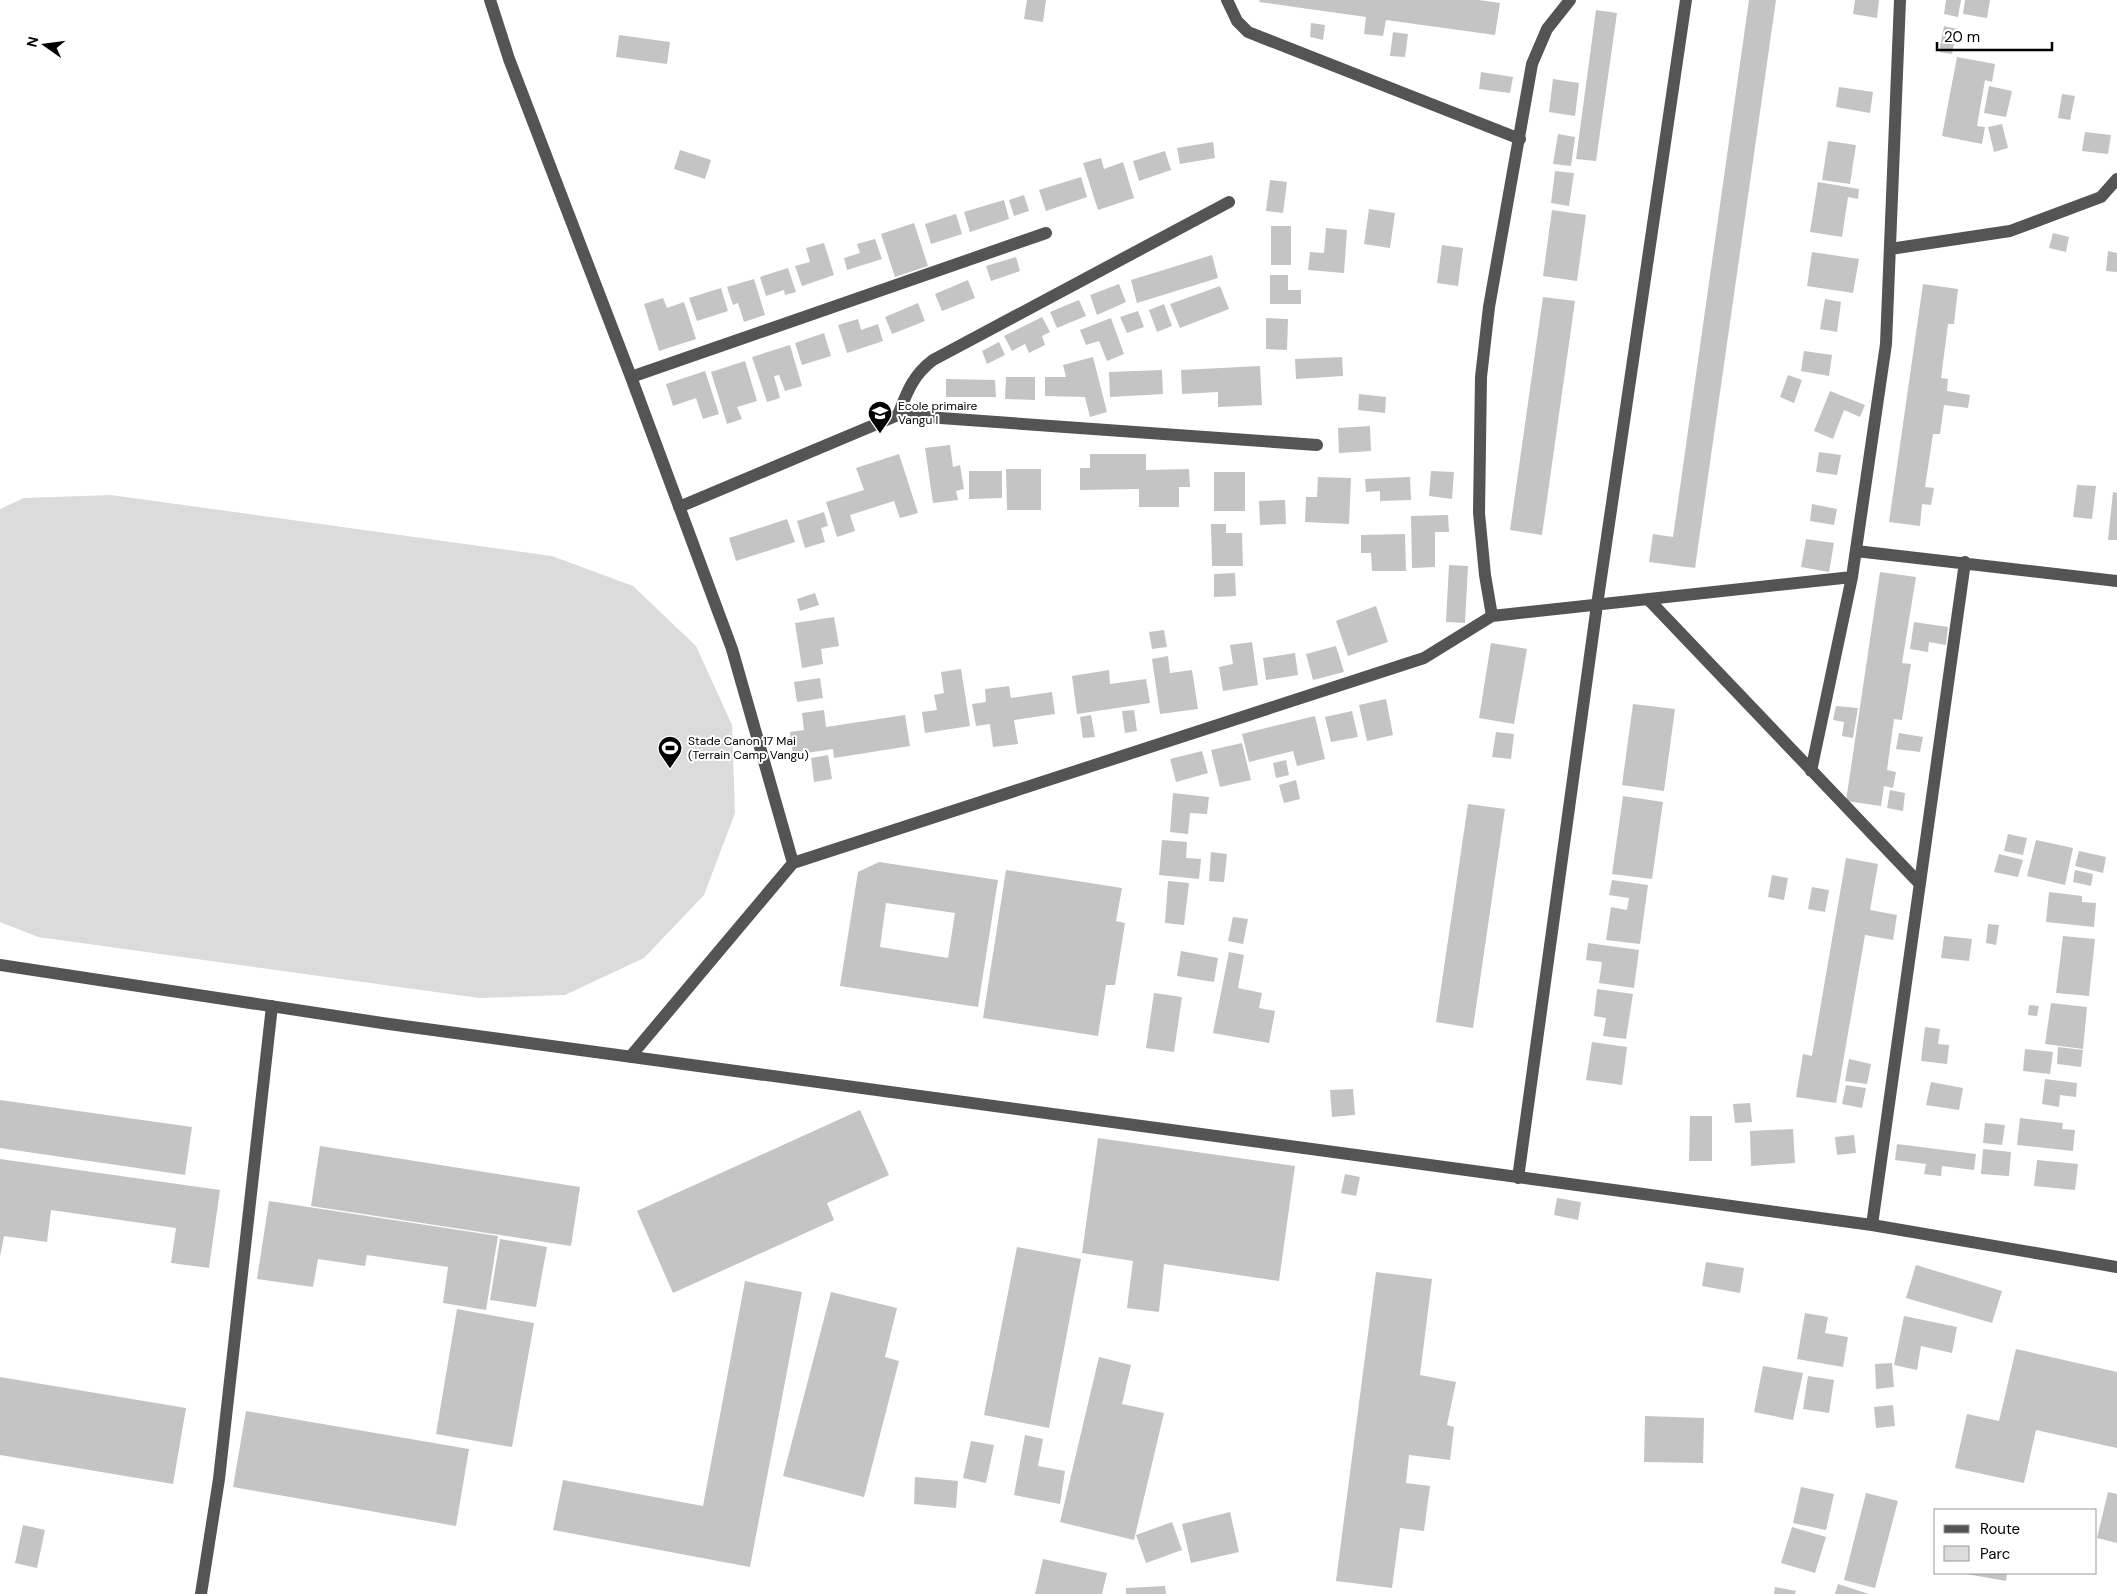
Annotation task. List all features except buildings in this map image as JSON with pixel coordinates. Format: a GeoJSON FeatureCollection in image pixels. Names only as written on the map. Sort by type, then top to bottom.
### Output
{"type":"FeatureCollection","features":[{"type":"Feature","properties":{"kind":"street"},"geometry":{"type":"LineString","coordinates":[[490,0],[509,60],[631,377],[732,649],[792,862]]}},
{"type":"Feature","properties":{"kind":"street"},"geometry":{"type":"LineString","coordinates":[[1227,0],[1237,21],[1248,32],[1520,139]]}},
{"type":"Feature","properties":{"kind":"street"},"geometry":{"type":"LineString","coordinates":[[1492,616],[1485,576],[1479,513],[1481,377],[1489,307],[1532,64],[1547,29],[1570,0]]}},
{"type":"Feature","properties":{"kind":"street"},"geometry":{"type":"LineString","coordinates":[[1518,1178],[1597,605],[1686,0]]}},
{"type":"Feature","properties":{"kind":"street"},"geometry":{"type":"LineString","coordinates":[[1811,771],[1852,577],[1886,344],[1900,0]]}},
{"type":"Feature","properties":{"kind":"street"},"geometry":{"type":"LineString","coordinates":[[1890,249],[2010,231],[2101,197],[2117,179]]}},
{"type":"Feature","properties":{"kind":"street"},"geometry":{"type":"LineString","coordinates":[[898,415],[917,376],[921,370],[934,360],[1229,202]]}},
{"type":"Feature","properties":{"kind":"street"},"geometry":{"type":"LineString","coordinates":[[631,377],[1046,233]]}},
{"type":"Feature","properties":{"kind":"street"},"geometry":{"type":"LineString","coordinates":[[679,507],[898,415],[1317,445]]}},
{"type":"Feature","properties":{"kind":"street"},"geometry":{"type":"LineString","coordinates":[[1856,551],[1965,562],[2117,581]]}},
{"type":"Feature","properties":{"kind":"street"},"geometry":{"type":"LineString","coordinates":[[1872,1225],[1965,562]]}},
{"type":"Feature","properties":{"kind":"street"},"geometry":{"type":"LineString","coordinates":[[630,1057],[792,862],[1424,658],[1492,616],[1852,577]]}},
{"type":"Feature","properties":{"kind":"street"},"geometry":{"type":"LineString","coordinates":[[1648,600],[1920,884]]}},
{"type":"Feature","properties":{"kind":"street"},"geometry":{"type":"LineString","coordinates":[[0,965],[630,1057],[1872,1225],[2117,1266]]}},
{"type":"Feature","properties":{"kind":"street"},"geometry":{"type":"LineString","coordinates":[[201,1594],[219,1480],[272,1006]]}},
{"type":"Feature","properties":{"kind":"green space"},"geometry":{"type":"Polygon","coordinates":[[[111,495],[552,556],[633,586],[696,646],[732,725],[735,813],[704,895],[644,958],[565,995],[479,998],[38,937],[0,922],[0,509],[24,498],[111,495]]]}},
{"type":"Feature","properties":{"kind":"place","name":"Ecole primaire Vangu I"},"geometry":{"type":"Point","coordinates":[880,434]}},
{"type":"Feature","properties":{"kind":"place","name":"Stade Canon 17 Mai (Terrain Camp Vangu)"},"geometry":{"type":"Point","coordinates":[670,769]}}]}
